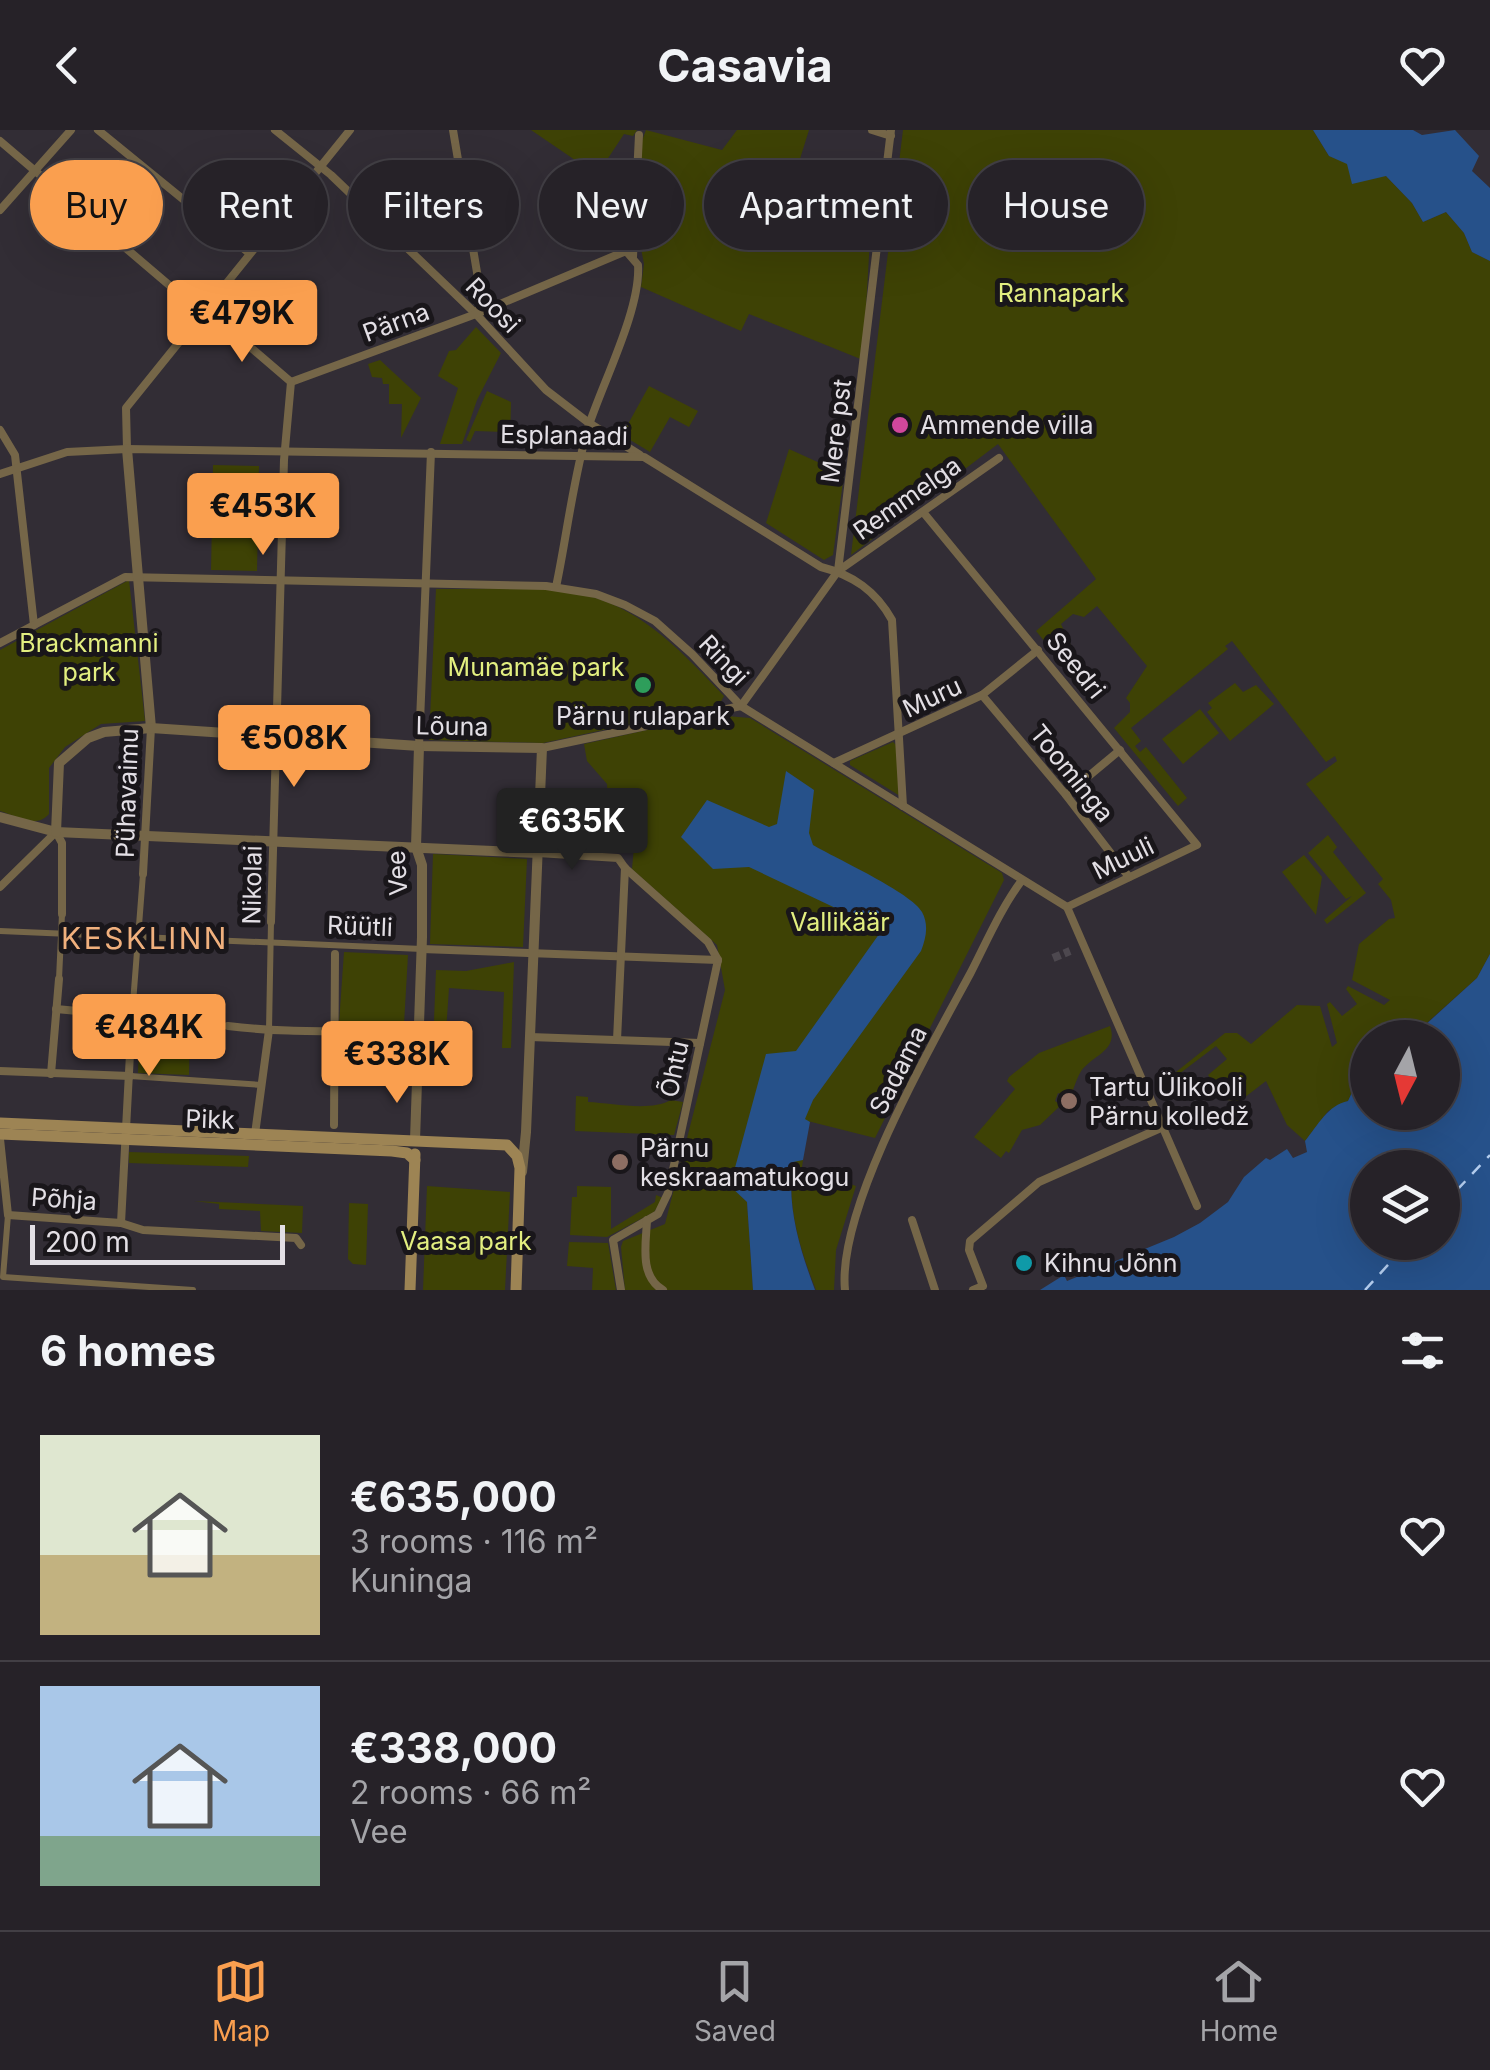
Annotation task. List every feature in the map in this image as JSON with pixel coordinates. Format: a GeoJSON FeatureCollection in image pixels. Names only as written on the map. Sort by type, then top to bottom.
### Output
{"type":"FeatureCollection","features":[{"type":"Feature","properties":{"kind":"main road","name":"Pikk"},"geometry":{"type":"LineString","coordinates":[[0,1123],[126,1134],[507,1145],[517,1156],[520,1183]]}},
{"type":"Feature","properties":{"kind":"main road","name":"Pikk"},"geometry":{"type":"LineString","coordinates":[[0,1136],[126,1134]]}},
{"type":"Feature","properties":{"kind":"main road","name":"Pikk"},"geometry":{"type":"LineString","coordinates":[[255,1139],[404,1152],[414,1160]]}},
{"type":"Feature","properties":{"kind":"main road","name":"Vee"},"geometry":{"type":"LineString","coordinates":[[410,1290],[416,1140]]}},
{"type":"Feature","properties":{"kind":"main road"},"geometry":{"type":"LineString","coordinates":[[516,1290],[520,1183]]}},
{"type":"Feature","properties":{"kind":"street"},"geometry":{"type":"LineString","coordinates":[[45,160],[71,130]]}},
{"type":"Feature","properties":{"kind":"street"},"geometry":{"type":"LineString","coordinates":[[98,130],[249,253]]}},
{"type":"Feature","properties":{"kind":"street","name":"Roosi"},"geometry":{"type":"LineString","coordinates":[[275,130],[311,160]]}},
{"type":"Feature","properties":{"kind":"street"},"geometry":{"type":"LineString","coordinates":[[326,160],[350,130]]}},
{"type":"Feature","properties":{"kind":"street"},"geometry":{"type":"LineString","coordinates":[[453,130],[482,302],[476,314]]}},
{"type":"Feature","properties":{"kind":"street"},"geometry":{"type":"LineString","coordinates":[[872,130],[891,133]]}},
{"type":"Feature","properties":{"kind":"street","name":"Mere pst"},"geometry":{"type":"LineString","coordinates":[[741,706],[838,571],[891,133]]}},
{"type":"Feature","properties":{"kind":"street"},"geometry":{"type":"LineString","coordinates":[[556,587],[590,424],[639,272],[629,254],[639,135]]}},
{"type":"Feature","properties":{"kind":"street"},"geometry":{"type":"LineString","coordinates":[[0,142],[30,168]]}},
{"type":"Feature","properties":{"kind":"street","name":"Roosi"},"geometry":{"type":"LineString","coordinates":[[328,175],[476,314],[546,390],[590,424],[644,457]]}},
{"type":"Feature","properties":{"kind":"street"},"geometry":{"type":"LineString","coordinates":[[0,210],[30,176]]}},
{"type":"Feature","properties":{"kind":"street"},"geometry":{"type":"LineString","coordinates":[[128,250],[290,382]]}},
{"type":"Feature","properties":{"kind":"street"},"geometry":{"type":"LineString","coordinates":[[126,448],[126,408],[251,250]]}},
{"type":"Feature","properties":{"kind":"street","name":"Pärna"},"geometry":{"type":"LineString","coordinates":[[290,382],[629,254]]}},
{"type":"Feature","properties":{"kind":"street","name":"Nikolai"},"geometry":{"type":"LineString","coordinates":[[255,1139],[269,1030],[284,452],[290,382]]}},
{"type":"Feature","properties":{"kind":"street"},"geometry":{"type":"LineString","coordinates":[[0,430],[15,455],[34,624]]}},
{"type":"Feature","properties":{"kind":"street","name":"Esplanaadi"},"geometry":{"type":"LineString","coordinates":[[0,474],[67,452],[126,448],[644,457],[821,567],[852,577],[882,602],[892,620],[904,806]]}},
{"type":"Feature","properties":{"kind":"street","name":"Pühavaimu"},"geometry":{"type":"LineString","coordinates":[[121,1223],[151,728],[126,448]]}},
{"type":"Feature","properties":{"kind":"street","name":"Vee"},"geometry":{"type":"LineString","coordinates":[[416,1140],[422,865],[416,847],[430,452]]}},
{"type":"Feature","properties":{"kind":"street","name":"Remmelga"},"geometry":{"type":"LineString","coordinates":[[838,571],[999,458]]}},
{"type":"Feature","properties":{"kind":"street","name":"Seedri"},"geometry":{"type":"LineString","coordinates":[[923,512],[1197,844]]}},
{"type":"Feature","properties":{"kind":"street","name":"Ringi"},"geometry":{"type":"LineString","coordinates":[[0,642],[126,577],[556,587],[596,594],[625,604],[655,622],[741,706],[1067,908]]}},
{"type":"Feature","properties":{"kind":"street","name":"Muru"},"geometry":{"type":"LineString","coordinates":[[833,764],[982,695],[1038,650]]}},
{"type":"Feature","properties":{"kind":"street","name":"Toominga"},"geometry":{"type":"LineString","coordinates":[[982,695],[1129,878]]}},
{"type":"Feature","properties":{"kind":"street","name":"Lõuna"},"geometry":{"type":"LineString","coordinates":[[56,832],[57,768],[88,738],[104,732],[151,728],[419,746],[542,748],[741,706]]}},
{"type":"Feature","properties":{"kind":"street"},"geometry":{"type":"LineString","coordinates":[[520,1183],[525,1154],[542,748]]}},
{"type":"Feature","properties":{"kind":"street"},"geometry":{"type":"LineString","coordinates":[[1066,795],[1120,750]]}},
{"type":"Feature","properties":{"kind":"street"},"geometry":{"type":"LineString","coordinates":[[0,817],[56,832],[618,858],[624,868],[708,942],[718,960]]}},
{"type":"Feature","properties":{"kind":"street"},"geometry":{"type":"LineString","coordinates":[[0,887],[56,832]]}},
{"type":"Feature","properties":{"kind":"street"},"geometry":{"type":"LineString","coordinates":[[52,1074],[62,934],[62,843],[56,832]]}},
{"type":"Feature","properties":{"kind":"street","name":"Muuli"},"geometry":{"type":"LineString","coordinates":[[1067,908],[1197,844]]}},
{"type":"Feature","properties":{"kind":"street"},"geometry":{"type":"LineString","coordinates":[[617,1040],[624,868]]}},
{"type":"Feature","properties":{"kind":"street","name":"Sadama"},"geometry":{"type":"LineString","coordinates":[[844,1290],[847,1244],[887,1138],[1022,880]]}},
{"type":"Feature","properties":{"kind":"street"},"geometry":{"type":"LineString","coordinates":[[1067,908],[1197,1206]]}},
{"type":"Feature","properties":{"kind":"street","name":"Rüütli"},"geometry":{"type":"LineString","coordinates":[[0,931],[271,942],[335,949],[718,960]]}},
{"type":"Feature","properties":{"kind":"street"},"geometry":{"type":"LineString","coordinates":[[334,1126],[335,949]]}},
{"type":"Feature","properties":{"kind":"street","name":"Õhtu"},"geometry":{"type":"LineString","coordinates":[[621,1290],[613,1240],[658,1214],[668,1192],[718,960]]}},
{"type":"Feature","properties":{"kind":"street"},"geometry":{"type":"LineString","coordinates":[[56,1009],[269,1030],[335,1034],[365,1030],[419,1032]]}},
{"type":"Feature","properties":{"kind":"street"},"geometry":{"type":"LineString","coordinates":[[530,1037],[700,1043]]}},
{"type":"Feature","properties":{"kind":"street"},"geometry":{"type":"LineString","coordinates":[[0,1072],[262,1085]]}},
{"type":"Feature","properties":{"kind":"street"},"geometry":{"type":"LineString","coordinates":[[978,1288],[970,1241],[1039,1182],[1163,1127]]}},
{"type":"Feature","properties":{"kind":"street"},"geometry":{"type":"LineString","coordinates":[[0,1136],[8,1215],[3,1277],[193,1290]]}},
{"type":"Feature","properties":{"kind":"street","name":"Põhja"},"geometry":{"type":"LineString","coordinates":[[8,1215],[298,1241]]}},
{"type":"Feature","properties":{"kind":"street"},"geometry":{"type":"LineString","coordinates":[[647,1220],[647,1270],[652,1282],[663,1290]]}},
{"type":"Feature","properties":{"kind":"street"},"geometry":{"type":"LineString","coordinates":[[912,1220],[935,1290]]}},
{"type":"Feature","properties":{"kind":"green space"},"geometry":{"type":"Polygon","coordinates":[[[531,130],[637,130],[633,136],[624,134],[607,160],[575,160],[531,130]]]}},
{"type":"Feature","properties":{"kind":"green space"},"geometry":{"type":"Polygon","coordinates":[[[646,130],[722,150],[737,130],[809,130],[800,160],[704,160],[704,250],[869,250],[863,360],[749,314],[741,331],[641,287],[641,250],[684,250],[684,160],[641,160],[646,130]]]}},
{"type":"Feature","properties":{"kind":"green space","name":"Rannapark"},"geometry":{"type":"Polygon","coordinates":[[[903,130],[1313,130],[1329,156],[1386,176],[1412,203],[1423,222],[1446,212],[1464,233],[1472,252],[1490,261],[1490,954],[1477,978],[1430,1020],[1350,1020],[1350,1097],[1328,1111],[1305,1141],[1287,1125],[1266,1081],[1240,1101],[1226,1100],[1208,1075],[1227,1059],[1216,1046],[1179,1074],[1176,1072],[1225,1033],[1237,1033],[1251,1044],[1297,1005],[1320,1006],[1332,1047],[1337,1043],[1327,1004],[1330,1002],[1342,1016],[1357,1004],[1346,989],[1348,986],[1384,1005],[1390,1000],[1352,980],[1359,944],[1395,918],[1391,900],[1378,884],[1383,879],[1306,784],[1337,761],[1335,756],[1326,762],[1232,641],[1225,646],[1228,649],[1131,728],[1141,741],[1135,746],[1140,752],[1146,747],[1187,798],[1178,806],[1114,728],[1130,712],[1126,698],[1147,666],[1097,606],[1084,617],[1073,614],[1061,624],[1081,667],[1072,675],[1036,631],[1096,579],[998,444],[851,555],[888,250],[948,250],[948,160],[899,160],[903,130]]]}},
{"type":"Feature","properties":{"kind":"green space"},"geometry":{"type":"Polygon","coordinates":[[[476,327],[501,353],[477,400],[462,444],[440,444],[458,388],[438,376],[449,351],[456,350],[476,327]]]}},
{"type":"Feature","properties":{"kind":"green space"},"geometry":{"type":"Polygon","coordinates":[[[380,360],[421,398],[401,438],[402,404],[389,404],[389,384],[372,377],[368,364],[380,360]]]}},
{"type":"Feature","properties":{"kind":"green space"},"geometry":{"type":"Polygon","coordinates":[[[649,386],[698,411],[689,427],[670,417],[650,452],[622,435],[649,386]]]}},
{"type":"Feature","properties":{"kind":"green space"},"geometry":{"type":"Polygon","coordinates":[[[487,391],[511,402],[510,446],[506,446],[505,432],[475,431],[470,442],[466,440],[487,391]]]}},
{"type":"Feature","properties":{"kind":"green space"},"geometry":{"type":"Polygon","coordinates":[[[789,449],[844,474],[833,555],[824,560],[766,523],[789,449]]]}},
{"type":"Feature","properties":{"kind":"green space"},"geometry":{"type":"Polygon","coordinates":[[[213,465],[259,466],[258,515],[212,514],[213,465]]]}},
{"type":"Feature","properties":{"kind":"green space"},"geometry":{"type":"Polygon","coordinates":[[[212,521],[258,522],[257,571],[211,570],[212,521]]]}},
{"type":"Feature","properties":{"kind":"green space","name":"Brackmanni park"},"geometry":{"type":"Polygon","coordinates":[[[129,580],[145,721],[101,724],[65,747],[49,768],[49,814],[44,818],[26,820],[0,811],[0,650],[129,580]]]}},
{"type":"Feature","properties":{"kind":"green space","name":"Munamäe park"},"geometry":{"type":"Polygon","coordinates":[[[436,589],[553,590],[609,603],[663,636],[724,696],[719,705],[543,743],[429,740],[436,589]]]}},
{"type":"Feature","properties":{"kind":"green space"},"geometry":{"type":"Polygon","coordinates":[[[1235,683],[1243,692],[1256,685],[1274,704],[1230,741],[1207,712],[1212,708],[1208,703],[1235,683]]]}},
{"type":"Feature","properties":{"kind":"green space"},"geometry":{"type":"Polygon","coordinates":[[[1200,709],[1219,733],[1183,764],[1162,739],[1200,709]]]}},
{"type":"Feature","properties":{"kind":"green space","name":"Vallikäär"},"geometry":{"type":"Polygon","coordinates":[[[715,715],[750,718],[1002,873],[1004,880],[875,1138],[752,1107],[731,1186],[747,1202],[753,1290],[625,1290],[623,1241],[665,1224],[725,990],[717,945],[632,869],[634,847],[614,828],[607,784],[587,761],[584,744],[715,715]]]}},
{"type":"Feature","properties":{"kind":"green space"},"geometry":{"type":"Polygon","coordinates":[[[893,742],[900,796],[850,765],[850,761],[893,742]]]}},
{"type":"Feature","properties":{"kind":"green space"},"geometry":{"type":"Polygon","coordinates":[[[1328,835],[1337,847],[1333,852],[1366,893],[1327,924],[1324,920],[1352,896],[1346,899],[1308,853],[1328,835]]]}},
{"type":"Feature","properties":{"kind":"green space"},"geometry":{"type":"Polygon","coordinates":[[[433,854],[527,859],[523,947],[430,944],[433,854]]]}},
{"type":"Feature","properties":{"kind":"green space"},"geometry":{"type":"Polygon","coordinates":[[[1304,855],[1322,877],[1316,915],[1282,872],[1304,855]]]}},
{"type":"Feature","properties":{"kind":"green space"},"geometry":{"type":"Polygon","coordinates":[[[344,952],[408,955],[404,1024],[339,1023],[344,952]]]}},
{"type":"Feature","properties":{"kind":"green space"},"geometry":{"type":"Polygon","coordinates":[[[514,962],[511,1048],[502,1048],[504,992],[449,988],[445,1047],[433,1046],[436,970],[466,971],[514,962]]]}},
{"type":"Feature","properties":{"kind":"green space"},"geometry":{"type":"Polygon","coordinates":[[[140,1022],[190,1025],[189,1075],[138,1073],[140,1022]]]}},
{"type":"Feature","properties":{"kind":"green space"},"geometry":{"type":"Polygon","coordinates":[[[1110,1026],[1111,1042],[1080,1073],[1070,1098],[1058,1093],[1055,1101],[1061,1105],[1040,1125],[1022,1130],[1009,1153],[1006,1151],[1001,1158],[974,1137],[1015,1089],[1007,1081],[1009,1077],[1039,1053],[1110,1026]]]}},
{"type":"Feature","properties":{"kind":"green space"},"geometry":{"type":"Polygon","coordinates":[[[576,1096],[588,1097],[588,1102],[631,1106],[683,1102],[674,1135],[575,1131],[576,1096]]]}},
{"type":"Feature","properties":{"kind":"green space"},"geometry":{"type":"Polygon","coordinates":[[[129,1152],[249,1156],[248,1167],[129,1163],[129,1152]]]}},
{"type":"Feature","properties":{"kind":"green space"},"geometry":{"type":"Polygon","coordinates":[[[803,1160],[802,1167],[856,1186],[836,1250],[834,1290],[816,1290],[796,1227],[791,1177],[793,1161],[803,1160]]]}},
{"type":"Feature","properties":{"kind":"green space","name":"Vaasa park"},"geometry":{"type":"Polygon","coordinates":[[[427,1186],[510,1192],[505,1290],[423,1290],[427,1186]]]}},
{"type":"Feature","properties":{"kind":"green space"},"geometry":{"type":"Polygon","coordinates":[[[577,1186],[611,1187],[611,1229],[655,1202],[656,1195],[663,1198],[654,1212],[607,1237],[570,1235],[572,1197],[577,1197],[577,1186]]]}},
{"type":"Feature","properties":{"kind":"green space"},"geometry":{"type":"Polygon","coordinates":[[[194,1201],[303,1206],[302,1233],[261,1231],[260,1211],[219,1209],[219,1204],[194,1201]]]}},
{"type":"Feature","properties":{"kind":"green space"},"geometry":{"type":"Polygon","coordinates":[[[349,1203],[368,1204],[366,1265],[353,1264],[348,1259],[349,1203]]]}},
{"type":"Feature","properties":{"kind":"green space"},"geometry":{"type":"Polygon","coordinates":[[[569,1242],[608,1243],[616,1290],[592,1290],[593,1268],[567,1266],[569,1242]]]}},
{"type":"Feature","properties":{"kind":"water"},"geometry":{"type":"Polygon","coordinates":[[[1313,130],[1413,130],[1422,135],[1455,130],[1479,156],[1472,171],[1490,188],[1490,261],[1472,252],[1464,233],[1446,212],[1423,222],[1412,203],[1386,176],[1352,184],[1347,164],[1329,156],[1313,130]]]}},
{"type":"Feature","properties":{"kind":"water"},"geometry":{"type":"Polygon","coordinates":[[[786,771],[814,790],[809,833],[813,845],[904,895],[922,912],[926,931],[921,951],[813,1100],[805,1119],[810,1122],[803,1160],[793,1162],[791,1195],[800,1243],[815,1290],[753,1290],[747,1202],[730,1186],[766,1054],[796,1051],[882,930],[749,867],[713,869],[681,837],[707,800],[769,827],[777,824],[786,771]]]}},
{"type":"Feature","properties":{"kind":"water"},"geometry":{"type":"Polygon","coordinates":[[[1490,954],[1490,1290],[1040,1290],[1064,1275],[1067,1281],[1200,1223],[1228,1202],[1244,1177],[1266,1158],[1270,1160],[1287,1149],[1293,1158],[1307,1152],[1305,1141],[1319,1122],[1350,1097],[1350,1130],[1460,1130],[1460,1020],[1431,1020],[1477,978],[1490,954]]]}},
{"type":"Feature","properties":{"kind":"ferry route"},"geometry":{"type":"LineString","coordinates":[[1460,1187],[1490,1155]]}},
{"type":"Feature","properties":{"kind":"ferry route"},"geometry":{"type":"LineString","coordinates":[[1365,1290],[1392,1260]]}},
{"type":"Feature","properties":{"kind":"tunnel"},"geometry":{"type":"LineString","coordinates":[[1053,958],[1070,951]]}},
{"type":"Feature","properties":{"kind":"place","name":"Ammende villa"},"geometry":{"type":"Point","coordinates":[900,425]}},
{"type":"Feature","properties":{"kind":"place","name":"Pärnu rulapark"},"geometry":{"type":"Point","coordinates":[643,685]}},
{"type":"Feature","properties":{"kind":"place","name":"Tartu Ülikooli Pärnu kolledž"},"geometry":{"type":"Point","coordinates":[1069,1101]}},
{"type":"Feature","properties":{"kind":"place","name":"Pärnu keskraamatukogu"},"geometry":{"type":"Point","coordinates":[620,1162]}},
{"type":"Feature","properties":{"kind":"place","name":"Kihnu Jõnn"},"geometry":{"type":"Point","coordinates":[1024,1263]}},
{"type":"Feature","properties":{"kind":"district","name":"KESKLINN"},"geometry":{"type":"Point","coordinates":[145,939]}}]}
